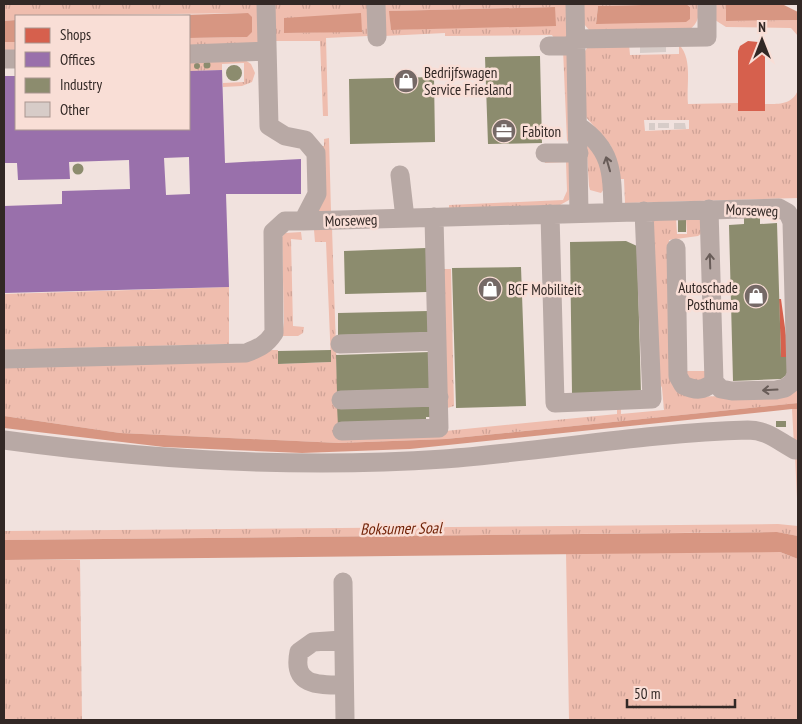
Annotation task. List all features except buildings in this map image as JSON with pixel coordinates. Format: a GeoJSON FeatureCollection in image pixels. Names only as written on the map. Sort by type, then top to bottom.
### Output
{"type":"FeatureCollection","features":[{"type":"Feature","properties":{"kind":"lane"},"geometry":{"type":"LineString","coordinates":[[266,4],[269,126],[285,136],[305,140],[316,153],[317,194],[303,221]]}},
{"type":"Feature","properties":{"kind":"lane"},"geometry":{"type":"LineString","coordinates":[[376,4],[377,37]]}},
{"type":"Feature","properties":{"kind":"lane"},"geometry":{"type":"LineString","coordinates":[[574,4],[580,213]]}},
{"type":"Feature","properties":{"kind":"lane"},"geometry":{"type":"LineString","coordinates":[[549,46],[576,42],[708,37],[706,4]]}},
{"type":"Feature","properties":{"kind":"lane"},"geometry":{"type":"LineString","coordinates":[[190,54],[267,51]]}},
{"type":"Feature","properties":{"kind":"lane"},"geometry":{"type":"LineString","coordinates":[[578,126],[591,135],[607,158],[612,178],[613,212]]}},
{"type":"Feature","properties":{"kind":"lane"},"geometry":{"type":"LineString","coordinates":[[544,153],[579,153]]}},
{"type":"Feature","properties":{"kind":"lane"},"geometry":{"type":"LineString","coordinates":[[400,175],[404,218]]}},
{"type":"Feature","properties":{"kind":"lane","name":"Morseweg"},"geometry":{"type":"LineString","coordinates":[[4,359],[246,353],[262,347],[274,333],[273,232],[285,221],[709,209],[779,208],[788,213],[792,222],[796,374],[793,382],[785,388],[732,391],[721,389],[714,382],[709,209]]}},
{"type":"Feature","properties":{"kind":"lane"},"geometry":{"type":"LineString","coordinates":[[550,214],[555,404],[652,399],[644,211]]}},
{"type":"Feature","properties":{"kind":"lane"},"geometry":{"type":"LineString","coordinates":[[342,431],[440,428],[434,217]]}},
{"type":"Feature","properties":{"kind":"lane"},"geometry":{"type":"LineString","coordinates":[[676,248],[678,376],[683,386],[695,390],[706,389],[714,382]]}},
{"type":"Feature","properties":{"kind":"lane"},"geometry":{"type":"LineString","coordinates":[[340,344],[437,341]]}},
{"type":"Feature","properties":{"kind":"lane"},"geometry":{"type":"LineString","coordinates":[[341,400],[439,397]]}},
{"type":"Feature","properties":{"kind":"lane"},"geometry":{"type":"LineString","coordinates":[[4,440],[138,456],[301,464],[446,458],[666,434],[739,430],[759,430],[772,435],[794,450],[798,450]]}},
{"type":"Feature","properties":{"kind":"lane"},"geometry":{"type":"LineString","coordinates":[[343,582],[342,640],[345,720]]}},
{"type":"Feature","properties":{"kind":"lane"},"geometry":{"type":"LineString","coordinates":[[342,640],[313,642],[299,652],[297,662],[302,675],[307,681],[322,685],[344,685]]}},
{"type":"Feature","properties":{"kind":"green space"},"geometry":{"type":"Polygon","coordinates":[[[4,4],[257,4],[259,45],[190,47],[190,38],[247,37],[248,13],[15,15],[15,20],[4,21],[4,4]]]}},
{"type":"Feature","properties":{"kind":"green space"},"geometry":{"type":"Polygon","coordinates":[[[275,4],[367,4],[368,36],[326,38],[328,116],[323,116],[320,41],[275,41],[275,4]],[[284,18],[285,33],[362,31],[284,18]]]}},
{"type":"Feature","properties":{"kind":"green space"},"geometry":{"type":"Polygon","coordinates":[[[384,4],[567,4],[567,41],[554,38],[552,35],[445,36],[445,33],[384,36],[384,4]],[[555,7],[390,11],[391,30],[445,28],[555,7]]]}},
{"type":"Feature","properties":{"kind":"green space"},"geometry":{"type":"Polygon","coordinates":[[[582,4],[674,4],[598,6],[596,23],[690,7],[686,4],[699,4],[699,12],[697,22],[689,30],[590,31],[583,23],[582,4]]]}},
{"type":"Feature","properties":{"kind":"green space"},"geometry":{"type":"Polygon","coordinates":[[[714,4],[726,4],[727,21],[798,20],[798,36],[791,28],[726,27],[715,20],[714,4]]]}},
{"type":"Feature","properties":{"kind":"green space"},"geometry":{"type":"Polygon","coordinates":[[[4,42],[15,42],[15,51],[4,52],[4,42]]]}},
{"type":"Feature","properties":{"kind":"green space"},"geometry":{"type":"Polygon","coordinates":[[[629,44],[630,55],[679,54],[679,45],[686,57],[688,104],[738,103],[738,111],[765,111],[765,104],[780,104],[789,101],[798,90],[798,198],[625,203],[624,179],[618,179],[611,146],[585,116],[585,51],[587,48],[629,44]],[[644,120],[645,131],[689,129],[689,120],[644,120]]]}},
{"type":"Feature","properties":{"kind":"green space"},"geometry":{"type":"Polygon","coordinates":[[[563,49],[568,53],[570,137],[567,142],[563,49]]]}},
{"type":"Feature","properties":{"kind":"green space"},"geometry":{"type":"Polygon","coordinates":[[[245,60],[251,64],[255,73],[252,82],[242,86],[223,87],[223,83],[244,82],[244,63],[222,64],[222,70],[190,71],[190,62],[245,60]]]}},
{"type":"Feature","properties":{"kind":"green space"},"geometry":{"type":"Polygon","coordinates":[[[329,138],[331,211],[316,212],[321,146],[324,146],[324,139],[329,138]]]}},
{"type":"Feature","properties":{"kind":"green space"},"geometry":{"type":"Polygon","coordinates":[[[586,140],[601,161],[604,189],[601,193],[590,190],[586,140]]]}},
{"type":"Feature","properties":{"kind":"green space"},"geometry":{"type":"Polygon","coordinates":[[[545,160],[572,162],[569,200],[560,205],[449,208],[449,205],[563,200],[567,191],[566,162],[545,163],[545,160]]]}},
{"type":"Feature","properties":{"kind":"green space"},"geometry":{"type":"Polygon","coordinates":[[[676,218],[677,234],[687,234],[686,218],[699,219],[702,223],[701,234],[698,236],[669,240],[672,382],[690,397],[785,394],[798,385],[798,403],[446,439],[339,443],[120,433],[4,416],[4,366],[270,350],[278,350],[278,364],[331,362],[326,242],[315,242],[314,230],[332,228],[339,437],[445,431],[617,414],[617,404],[621,405],[621,414],[664,410],[662,388],[657,376],[652,219],[676,218]]]}},
{"type":"Feature","properties":{"kind":"green space"},"geometry":{"type":"Polygon","coordinates":[[[301,232],[302,240],[291,239],[293,326],[304,327],[303,333],[298,336],[282,336],[284,322],[282,237],[285,233],[301,232]]]}},
{"type":"Feature","properties":{"kind":"green space"},"geometry":{"type":"Polygon","coordinates":[[[441,269],[451,269],[454,406],[444,409],[441,269]]]}},
{"type":"Feature","properties":{"kind":"green space"},"geometry":{"type":"Polygon","coordinates":[[[229,287],[229,344],[4,350],[4,294],[229,287]]]}},
{"type":"Feature","properties":{"kind":"green space"},"geometry":{"type":"Polygon","coordinates":[[[684,371],[707,371],[705,379],[693,384],[684,371]]]}},
{"type":"Feature","properties":{"kind":"green space"},"geometry":{"type":"Polygon","coordinates":[[[792,409],[798,409],[798,445],[794,446],[792,409]]]}},
{"type":"Feature","properties":{"kind":"green space"},"geometry":{"type":"Polygon","coordinates":[[[795,455],[798,455],[798,520],[795,455]]]}},
{"type":"Feature","properties":{"kind":"green space"},"geometry":{"type":"Polygon","coordinates":[[[778,524],[798,526],[798,536],[776,532],[4,540],[4,531],[778,524]]]}},
{"type":"Feature","properties":{"kind":"green space"},"geometry":{"type":"Polygon","coordinates":[[[780,552],[798,559],[798,720],[569,720],[566,553],[780,552]]]}},
{"type":"Feature","properties":{"kind":"green space"},"geometry":{"type":"Polygon","coordinates":[[[4,560],[80,560],[82,720],[4,720],[4,560]]]}},
{"type":"Feature","properties":{"kind":"shaded area"},"geometry":{"type":"Polygon","coordinates":[[[686,4],[690,7],[690,19],[686,22],[596,24],[598,6],[686,4]]]}},
{"type":"Feature","properties":{"kind":"shaded area"},"geometry":{"type":"Polygon","coordinates":[[[726,4],[782,4],[798,12],[798,20],[726,21],[726,4]]]}},
{"type":"Feature","properties":{"kind":"shaded area"},"geometry":{"type":"Polygon","coordinates":[[[555,7],[556,26],[391,30],[389,11],[555,7]]]}},
{"type":"Feature","properties":{"kind":"shaded area"},"geometry":{"type":"Polygon","coordinates":[[[248,13],[252,17],[252,32],[247,37],[190,38],[190,15],[181,15],[248,13]]]}},
{"type":"Feature","properties":{"kind":"shaded area"},"geometry":{"type":"Polygon","coordinates":[[[361,13],[362,32],[284,33],[284,18],[361,13]]]}},
{"type":"Feature","properties":{"kind":"shaded area"},"geometry":{"type":"Polygon","coordinates":[[[15,20],[15,42],[4,42],[4,21],[15,20]]]}},
{"type":"Feature","properties":{"kind":"shaded area"},"geometry":{"type":"Polygon","coordinates":[[[798,403],[798,409],[410,449],[302,453],[164,447],[4,428],[4,416],[120,433],[339,443],[446,439],[798,403]]]}},
{"type":"Feature","properties":{"kind":"shaded area"},"geometry":{"type":"Polygon","coordinates":[[[777,532],[798,536],[798,559],[780,552],[4,560],[4,540],[777,532]]]}},
{"type":"Feature","properties":{"kind":"place","name":"Bedrijfswagen Service Friesland"},"geometry":{"type":"Point","coordinates":[406,81]}},
{"type":"Feature","properties":{"kind":"place","name":"Fabiton"},"geometry":{"type":"Point","coordinates":[504,131]}},
{"type":"Feature","properties":{"kind":"place","name":"BCF Mobiliteit"},"geometry":{"type":"Point","coordinates":[490,289]}},
{"type":"Feature","properties":{"kind":"place","name":"Autoschade Posthuma"},"geometry":{"type":"Point","coordinates":[756,296]}},
{"type":"Feature","properties":{"kind":"water label","name":"Boksumer Soal"},"geometry":{"type":"Point","coordinates":[401,528]}}]}
